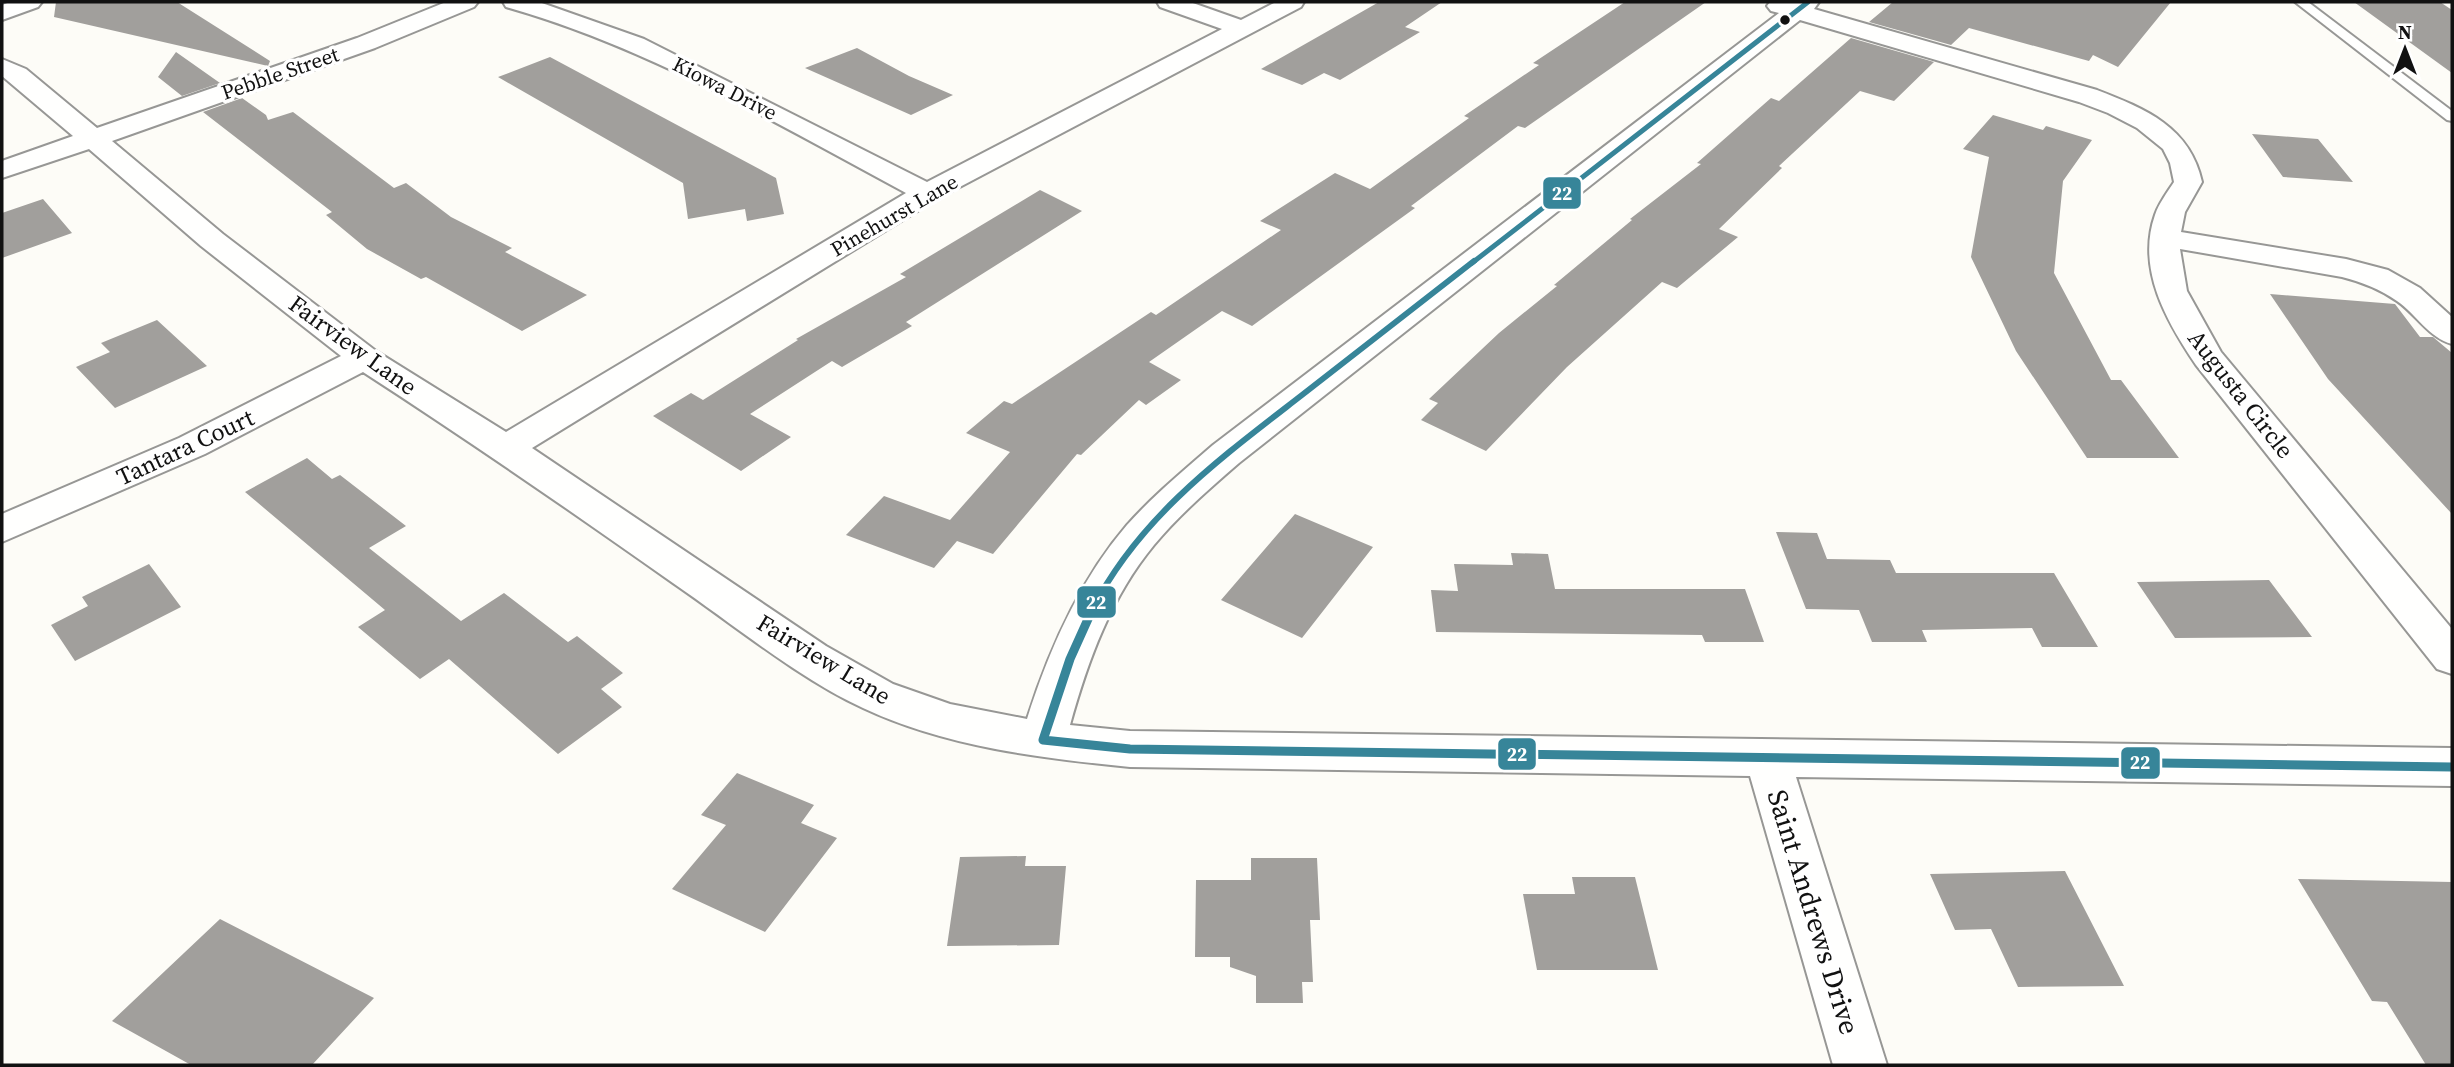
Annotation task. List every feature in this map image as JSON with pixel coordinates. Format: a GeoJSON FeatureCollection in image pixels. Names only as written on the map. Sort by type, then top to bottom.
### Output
{"type":"FeatureCollection","features":[{"type":"Feature","properties":{"kind":"street"},"geometry":{"type":"LineString","coordinates":[[2,13],[30,2]]}},
{"type":"Feature","properties":{"kind":"street","name":"Pebble Street"},"geometry":{"type":"LineString","coordinates":[[2,170],[366,43],[466,2]]}},
{"type":"Feature","properties":{"kind":"street","name":"Kiowa Drive"},"geometry":{"type":"LineString","coordinates":[[514,2],[601,28],[653,51],[928,193]]}},
{"type":"Feature","properties":{"kind":"street"},"geometry":{"type":"LineString","coordinates":[[1168,2],[1241,29]]}},
{"type":"Feature","properties":{"kind":"street","name":"Pinehurst Lane"},"geometry":{"type":"LineString","coordinates":[[506,448],[928,193],[1293,2]]}},
{"type":"Feature","properties":{"kind":"street","name":"Augusta Circle"},"geometry":{"type":"LineString","coordinates":[[1766,2],[1803,6],[2088,96],[2146,122],[2174,145],[2184,163],[2188,182],[2170,213],[2165,238],[2165,270],[2179,312],[2208,358],[2452,658]]}},
{"type":"Feature","properties":{"kind":"street"},"geometry":{"type":"LineString","coordinates":[[1043,740],[1065,665],[1094,604],[1131,547],[1174,500],[1226,454],[1803,6]]}},
{"type":"Feature","properties":{"kind":"street","name":"Fairview Lane"},"geometry":{"type":"LineString","coordinates":[[2,66],[17,74],[212,240],[364,358],[506,448],[811,657],[878,696],[949,721],[1043,740],[1130,749],[1768,760],[2452,767]]}},
{"type":"Feature","properties":{"kind":"street"},"geometry":{"type":"LineString","coordinates":[[2165,238],[2346,268],[2376,277],[2409,295],[2446,322]]}},
{"type":"Feature","properties":{"kind":"street","name":"Tantara Court"},"geometry":{"type":"LineString","coordinates":[[2,529],[192,446],[364,358]]}},
{"type":"Feature","properties":{"kind":"street","name":"Saint Andrews Drive"},"geometry":{"type":"LineString","coordinates":[[1768,760],[1860,1065]]}},
{"type":"Feature","properties":{"kind":"lane"},"geometry":{"type":"LineString","coordinates":[[2301,2],[2452,117]]}},
{"type":"Feature","properties":{"kind":"building"},"geometry":{"type":"Polygon","coordinates":[[[56,2],[177,2],[270,61],[268,66],[54,17],[56,2]]]}},
{"type":"Feature","properties":{"kind":"building"},"geometry":{"type":"Polygon","coordinates":[[[1379,2],[1442,2],[1405,27],[1420,32],[1340,80],[1324,73],[1302,85],[1261,69],[1379,2]]]}},
{"type":"Feature","properties":{"kind":"building"},"geometry":{"type":"Polygon","coordinates":[[[1625,2],[1706,2],[1525,128],[1518,126],[1411,206],[1415,208],[1252,326],[1222,311],[1149,362],[1181,380],[1146,405],[1139,400],[1081,455],[1077,454],[993,554],[957,541],[934,568],[846,535],[884,496],[950,520],[1010,452],[966,433],[1004,401],[1012,404],[1151,312],[1156,315],[1281,230],[1260,221],[1335,173],[1370,189],[1469,118],[1464,116],[1539,65],[1533,63],[1625,2]]]}},
{"type":"Feature","properties":{"kind":"building"},"geometry":{"type":"Polygon","coordinates":[[[1893,2],[2171,2],[2118,67],[2093,55],[2089,61],[1969,28],[1951,45],[1869,22],[1893,2]]]}},
{"type":"Feature","properties":{"kind":"building"},"geometry":{"type":"Polygon","coordinates":[[[2354,2],[2440,2],[2452,10],[2452,73],[2354,2]]]}},
{"type":"Feature","properties":{"kind":"building"},"geometry":{"type":"Polygon","coordinates":[[[1851,38],[1934,62],[1894,101],[1860,91],[1779,166],[1782,168],[1719,229],[1738,237],[1677,288],[1662,282],[1567,367],[1486,451],[1421,420],[1438,403],[1429,399],[1499,333],[1557,286],[1554,285],[1632,220],[1630,219],[1701,164],[1697,163],[1771,98],[1779,101],[1851,38]]]}},
{"type":"Feature","properties":{"kind":"building"},"geometry":{"type":"Polygon","coordinates":[[[857,48],[909,76],[953,95],[911,115],[805,68],[857,48]]]}},
{"type":"Feature","properties":{"kind":"building"},"geometry":{"type":"Polygon","coordinates":[[[176,52],[220,83],[182,96],[158,77],[176,52]]]}},
{"type":"Feature","properties":{"kind":"building"},"geometry":{"type":"Polygon","coordinates":[[[550,57],[776,178],[784,214],[747,221],[745,209],[688,219],[683,183],[498,77],[550,57]]]}},
{"type":"Feature","properties":{"kind":"building"},"geometry":{"type":"Polygon","coordinates":[[[242,98],[266,115],[268,120],[293,112],[394,188],[406,183],[451,217],[512,248],[505,252],[587,295],[522,331],[426,277],[421,279],[367,249],[326,215],[332,212],[203,112],[242,98]]]}},
{"type":"Feature","properties":{"kind":"building"},"geometry":{"type":"Polygon","coordinates":[[[1993,115],[2043,130],[2046,126],[2092,140],[2063,181],[2054,273],[2111,380],[2121,380],[2179,458],[2087,458],[2016,351],[1971,257],[1989,157],[1963,149],[1993,115]]]}},
{"type":"Feature","properties":{"kind":"building"},"geometry":{"type":"Polygon","coordinates":[[[2252,134],[2318,139],[2353,182],[2283,177],[2252,134]]]}},
{"type":"Feature","properties":{"kind":"building"},"geometry":{"type":"Polygon","coordinates":[[[1040,190],[1082,211],[906,322],[912,326],[842,367],[832,361],[750,414],[791,437],[741,471],[653,416],[691,393],[703,400],[798,340],[796,339],[906,277],[900,274],[1040,190]]]}},
{"type":"Feature","properties":{"kind":"building"},"geometry":{"type":"Polygon","coordinates":[[[43,199],[72,233],[2,258],[2,213],[43,199]]]}},
{"type":"Feature","properties":{"kind":"building"},"geometry":{"type":"Polygon","coordinates":[[[2270,294],[2395,304],[2420,337],[2433,337],[2452,353],[2452,514],[2328,379],[2270,294]]]}},
{"type":"Feature","properties":{"kind":"building"},"geometry":{"type":"Polygon","coordinates":[[[157,320],[207,366],[115,408],[76,367],[110,352],[101,343],[157,320]]]}},
{"type":"Feature","properties":{"kind":"building"},"geometry":{"type":"Polygon","coordinates":[[[307,458],[332,479],[340,475],[406,526],[369,548],[461,621],[504,593],[568,642],[577,636],[623,673],[601,689],[622,707],[558,754],[449,659],[420,679],[358,627],[385,610],[245,492],[307,458]]]}},
{"type":"Feature","properties":{"kind":"building"},"geometry":{"type":"Polygon","coordinates":[[[1295,514],[1373,547],[1302,638],[1221,600],[1295,514]]]}},
{"type":"Feature","properties":{"kind":"building"},"geometry":{"type":"Polygon","coordinates":[[[1776,532],[1817,533],[1827,559],[1890,560],[1896,573],[2054,573],[2098,647],[2042,647],[2032,628],[1922,630],[1927,642],[1872,642],[1859,610],[1806,609],[1776,532]]]}},
{"type":"Feature","properties":{"kind":"building"},"geometry":{"type":"Polygon","coordinates":[[[1511,553],[1548,554],[1555,589],[1745,589],[1764,642],[1705,642],[1702,635],[1436,632],[1431,590],[1458,591],[1454,564],[1513,565],[1511,553]]]}},
{"type":"Feature","properties":{"kind":"building"},"geometry":{"type":"Polygon","coordinates":[[[149,564],[181,607],[75,661],[51,625],[88,606],[82,597],[149,564]]]}},
{"type":"Feature","properties":{"kind":"building"},"geometry":{"type":"Polygon","coordinates":[[[2269,580],[2312,637],[2175,638],[2137,582],[2269,580]]]}},
{"type":"Feature","properties":{"kind":"building"},"geometry":{"type":"Polygon","coordinates":[[[737,773],[814,805],[801,823],[837,838],[765,932],[672,889],[726,825],[701,815],[737,773]]]}},
{"type":"Feature","properties":{"kind":"building"},"geometry":{"type":"Polygon","coordinates":[[[1026,856],[1025,866],[1066,866],[1059,945],[947,946],[960,857],[1026,856]]]}},
{"type":"Feature","properties":{"kind":"building"},"geometry":{"type":"Polygon","coordinates":[[[1251,858],[1317,858],[1320,920],[1310,920],[1313,982],[1302,982],[1303,1003],[1256,1003],[1256,976],[1230,967],[1230,957],[1195,957],[1196,880],[1251,880],[1251,858]]]}},
{"type":"Feature","properties":{"kind":"building"},"geometry":{"type":"Polygon","coordinates":[[[2065,871],[2124,986],[2018,987],[1991,929],[1955,930],[1930,874],[2065,871]]]}},
{"type":"Feature","properties":{"kind":"building"},"geometry":{"type":"Polygon","coordinates":[[[1572,877],[1635,877],[1658,970],[1537,970],[1523,894],[1575,894],[1572,877]]]}},
{"type":"Feature","properties":{"kind":"building"},"geometry":{"type":"Polygon","coordinates":[[[2298,879],[2452,882],[2452,1065],[2426,1065],[2387,1002],[2372,1001],[2298,879]]]}},
{"type":"Feature","properties":{"kind":"building"},"geometry":{"type":"Polygon","coordinates":[[[220,919],[374,998],[312,1065],[191,1065],[112,1021],[220,919]]]}},
{"type":"Feature","properties":{"kind":"transit line","name":"22"},"geometry":{"type":"LineString","coordinates":[[1808,2],[1226,454],[1171,503],[1123,558],[1094,607],[1070,659],[1043,740],[1130,749],[2452,767]]}}]}
